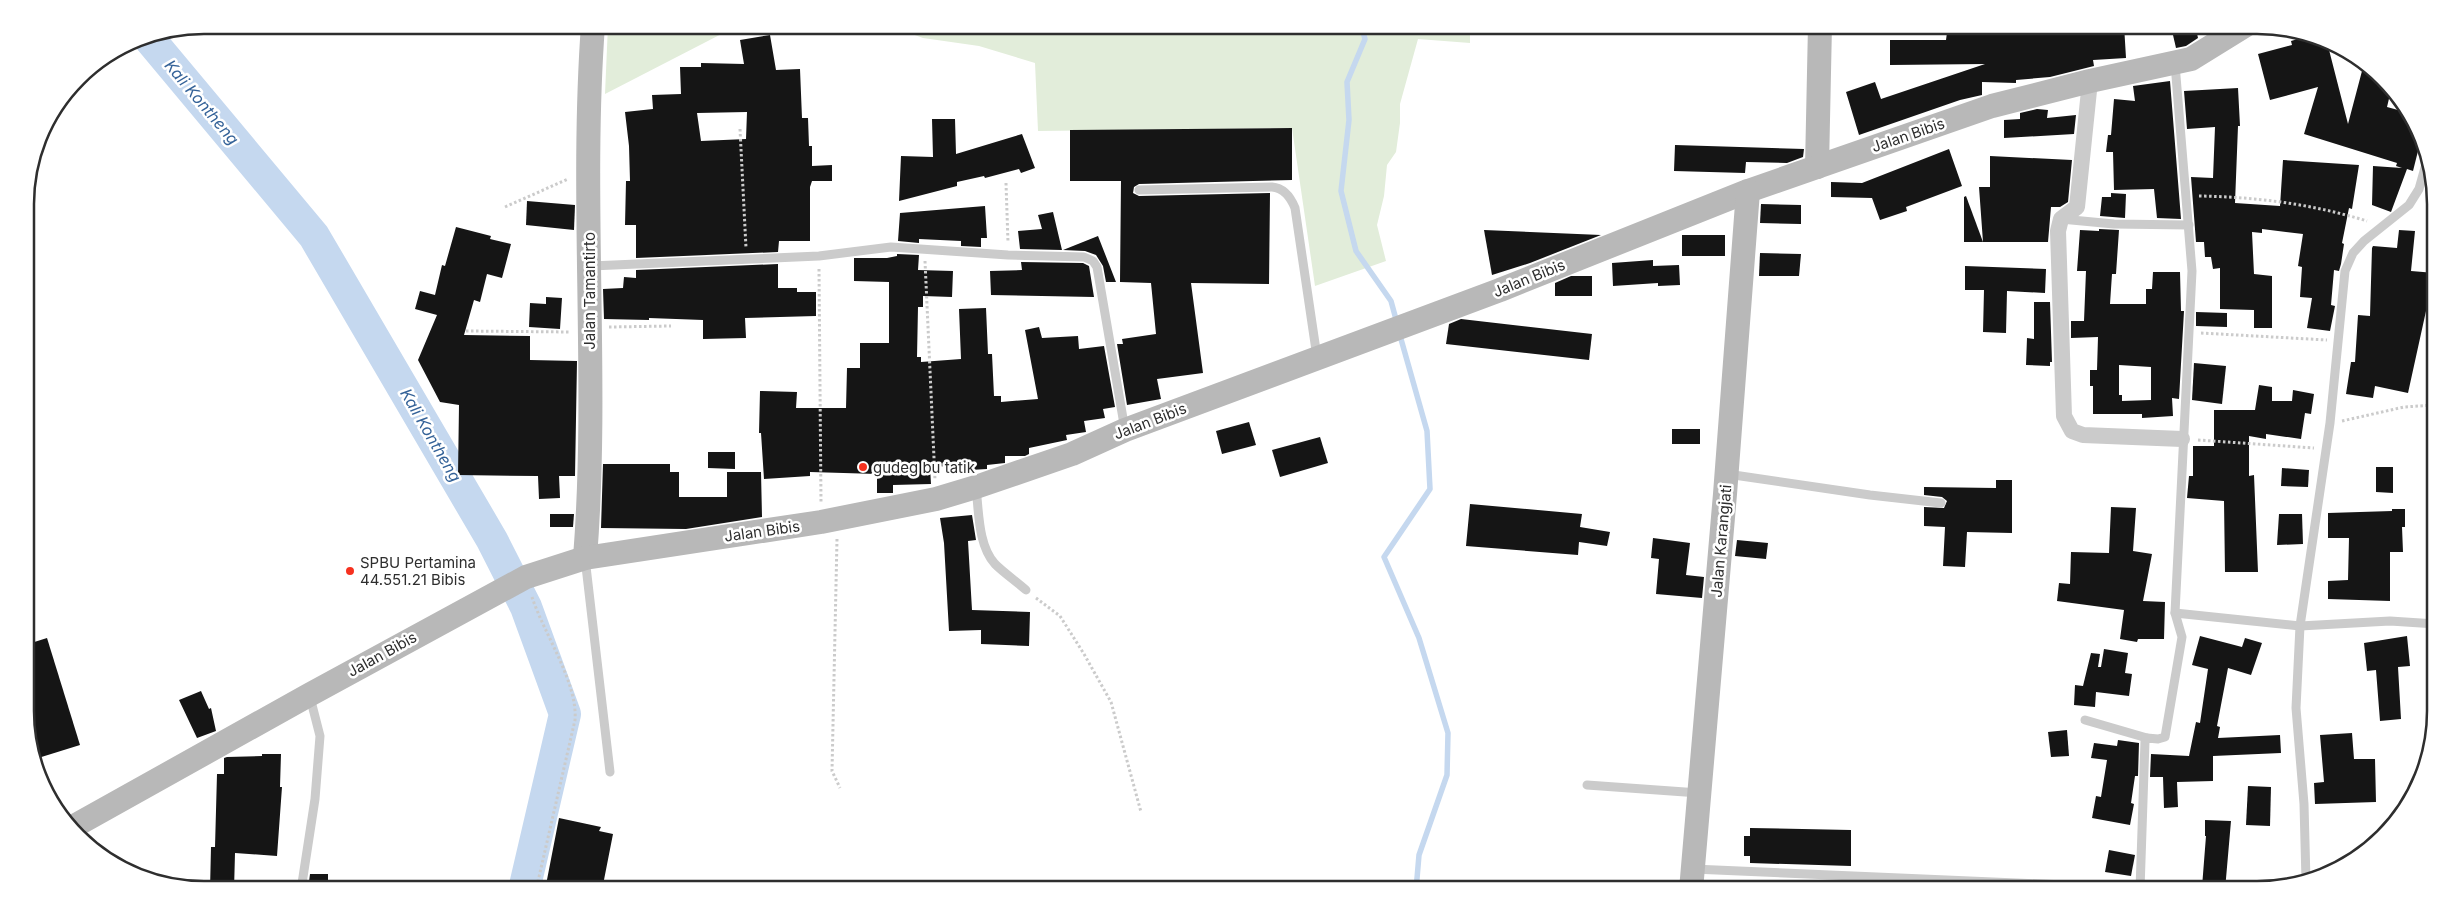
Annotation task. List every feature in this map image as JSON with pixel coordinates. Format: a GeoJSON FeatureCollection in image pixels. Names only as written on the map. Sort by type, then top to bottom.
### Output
{"type":"FeatureCollection","features":[{"type":"Feature","properties":{"kind":"main road","name":"Jalan Tamantirto"},"geometry":{"type":"LineString","coordinates":[[585,558],[590,456],[590,266],[587,171],[593,34]]}},
{"type":"Feature","properties":{"kind":"main road"},"geometry":{"type":"LineString","coordinates":[[1817,167],[1820,34]]}},
{"type":"Feature","properties":{"kind":"main road","name":"Jalan Bibis"},"geometry":{"type":"LineString","coordinates":[[77,825],[524,578],[585,558],[829,520],[936,499],[976,488],[1072,454],[1124,430],[1500,290],[1748,192],[1992,106],[2090,81],[2191,59],[2215,36]]}},
{"type":"Feature","properties":{"kind":"main road","name":"Jalan Karangjati"},"geometry":{"type":"LineString","coordinates":[[1692,879],[1727,474],[1748,192]]}},
{"type":"Feature","properties":{"kind":"street"},"geometry":{"type":"LineString","coordinates":[[2090,81],[2077,207],[2061,219],[2058,231],[2064,416],[2072,431],[2083,435],[2182,439]]}},
{"type":"Feature","properties":{"kind":"lane"},"geometry":{"type":"LineString","coordinates":[[2086,720],[2147,738],[2158,739],[2165,737],[2166,719],[2182,637],[2175,613],[2182,439],[2192,271],[2175,64]]}},
{"type":"Feature","properties":{"kind":"lane"},"geometry":{"type":"LineString","coordinates":[[2306,874],[2304,799],[2296,708],[2300,626],[2330,423],[2345,271],[2359,247],[2403,212],[2419,189],[2424,171]]}},
{"type":"Feature","properties":{"kind":"lane"},"geometry":{"type":"LineString","coordinates":[[1139,190],[1272,187],[1278,188],[1288,195],[1295,208],[1317,358]]}},
{"type":"Feature","properties":{"kind":"lane"},"geometry":{"type":"LineString","coordinates":[[2061,219],[2114,224],[2189,225]]}},
{"type":"Feature","properties":{"kind":"lane"},"geometry":{"type":"LineString","coordinates":[[590,266],[819,256],[890,247],[1008,255],[1084,257],[1093,261],[1097,267],[1124,430]]}},
{"type":"Feature","properties":{"kind":"lane"},"geometry":{"type":"LineString","coordinates":[[1727,474],[1870,496],[1941,503]]}},
{"type":"Feature","properties":{"kind":"lane"},"geometry":{"type":"LineString","coordinates":[[976,488],[982,536],[987,551],[994,563],[1026,590]]}},
{"type":"Feature","properties":{"kind":"lane"},"geometry":{"type":"LineString","coordinates":[[585,558],[610,772]]}},
{"type":"Feature","properties":{"kind":"lane"},"geometry":{"type":"LineString","coordinates":[[2175,613],[2300,626],[2390,621],[2427,623]]}},
{"type":"Feature","properties":{"kind":"lane"},"geometry":{"type":"LineString","coordinates":[[301,881],[315,799],[320,736],[309,695]]}},
{"type":"Feature","properties":{"kind":"lane"},"geometry":{"type":"LineString","coordinates":[[2140,881],[2144,746],[2147,738]]}},
{"type":"Feature","properties":{"kind":"lane"},"geometry":{"type":"LineString","coordinates":[[1587,785],[1700,793]]}},
{"type":"Feature","properties":{"kind":"lane"},"geometry":{"type":"LineString","coordinates":[[1692,879],[1816,881]]}},
{"type":"Feature","properties":{"kind":"path"},"geometry":{"type":"LineString","coordinates":[[740,129],[747,259]]}},
{"type":"Feature","properties":{"kind":"path"},"geometry":{"type":"LineString","coordinates":[[505,207],[587,171]]}},
{"type":"Feature","properties":{"kind":"path"},"geometry":{"type":"LineString","coordinates":[[1006,183],[1008,255]]}},
{"type":"Feature","properties":{"kind":"path"},"geometry":{"type":"LineString","coordinates":[[2186,195],[2248,197],[2304,204],[2383,226]]}},
{"type":"Feature","properties":{"kind":"path"},"geometry":{"type":"LineString","coordinates":[[924,248],[936,499]]}},
{"type":"Feature","properties":{"kind":"path"},"geometry":{"type":"LineString","coordinates":[[819,256],[829,520],[832,771],[840,788]]}},
{"type":"Feature","properties":{"kind":"path"},"geometry":{"type":"LineString","coordinates":[[466,331],[589,330],[671,326]]}},
{"type":"Feature","properties":{"kind":"path"},"geometry":{"type":"LineString","coordinates":[[2188,333],[2338,341]]}},
{"type":"Feature","properties":{"kind":"path"},"geometry":{"type":"LineString","coordinates":[[2330,423],[2404,407],[2427,405]]}},
{"type":"Feature","properties":{"kind":"path"},"geometry":{"type":"LineString","coordinates":[[2182,439],[2325,449]]}},
{"type":"Feature","properties":{"kind":"path"},"geometry":{"type":"LineString","coordinates":[[524,578],[538,617],[576,704],[575,720],[538,881]]}},
{"type":"Feature","properties":{"kind":"path"},"geometry":{"type":"LineString","coordinates":[[1026,590],[1060,616],[1111,702],[1141,812]]}},
{"type":"Feature","properties":{"kind":"green space"},"geometry":{"type":"Polygon","coordinates":[[[608,34],[721,34],[605,94],[608,34]]]}},
{"type":"Feature","properties":{"kind":"green space"},"geometry":{"type":"Polygon","coordinates":[[[912,34],[1470,34],[1470,43],[1418,39],[1400,104],[1400,123],[1396,152],[1387,165],[1384,196],[1377,225],[1386,261],[1315,286],[1292,128],[1038,131],[1035,63],[979,46],[923,38],[912,34]]]}},
{"type":"Feature","properties":{"kind":"building"},"geometry":{"type":"Polygon","coordinates":[[[1947,34],[2125,34],[2126,58],[2093,60],[2094,66],[2050,77],[2016,80],[2016,83],[1982,82],[1982,95],[1960,100],[1859,135],[1846,92],[1875,82],[1881,99],[1985,64],[1890,65],[1890,40],[1946,40],[1947,34]]]}},
{"type":"Feature","properties":{"kind":"building"},"geometry":{"type":"Polygon","coordinates":[[[2197,34],[2198,38],[2186,46],[2176,48],[2173,35],[2197,34]]]}},
{"type":"Feature","properties":{"kind":"building"},"geometry":{"type":"Polygon","coordinates":[[[770,35],[776,70],[800,69],[802,118],[808,118],[809,146],[812,146],[812,166],[832,165],[832,181],[812,181],[810,187],[810,241],[779,241],[778,252],[636,258],[636,225],[625,225],[626,181],[630,181],[629,146],[625,112],[653,109],[652,95],[681,94],[680,67],[701,67],[701,63],[744,64],[740,40],[770,35]],[[747,112],[697,113],[701,141],[746,139],[747,112]]]}},
{"type":"Feature","properties":{"kind":"building"},"geometry":{"type":"Polygon","coordinates":[[[2298,39],[2329,49],[2348,124],[2362,71],[2370,76],[2389,97],[2387,107],[2400,111],[2405,119],[2418,150],[2413,171],[2407,169],[2391,212],[2372,205],[2373,166],[2402,168],[2396,166],[2397,163],[2304,134],[2318,87],[2270,100],[2258,54],[2292,45],[2291,41],[2298,39]]]}},
{"type":"Feature","properties":{"kind":"building"},"geometry":{"type":"Polygon","coordinates":[[[2170,81],[2181,219],[2157,218],[2154,189],[2114,190],[2113,152],[2106,152],[2108,135],[2111,135],[2114,99],[2135,101],[2133,86],[2170,81]]]}},
{"type":"Feature","properties":{"kind":"building"},"geometry":{"type":"Polygon","coordinates":[[[2238,88],[2240,126],[2238,126],[2235,203],[2280,206],[2283,160],[2359,165],[2352,209],[2349,208],[2342,243],[2344,244],[2341,264],[2339,271],[2334,270],[2331,305],[2335,306],[2330,331],[2307,328],[2312,298],[2300,297],[2302,267],[2298,266],[2303,234],[2262,229],[2262,233],[2252,232],[2254,274],[2272,276],[2272,328],[2254,328],[2254,310],[2220,309],[2220,268],[2213,269],[2211,257],[2205,257],[2204,242],[2196,242],[2191,177],[2213,178],[2215,127],[2187,129],[2184,91],[2238,88]]]}},
{"type":"Feature","properties":{"kind":"building"},"geometry":{"type":"Polygon","coordinates":[[[2037,109],[2048,110],[2047,118],[2076,115],[2074,134],[2004,138],[2004,120],[2020,119],[2020,113],[2037,109]]]}},
{"type":"Feature","properties":{"kind":"building"},"geometry":{"type":"Polygon","coordinates":[[[932,119],[955,119],[956,154],[1022,134],[1035,168],[1021,173],[1019,169],[985,178],[984,176],[957,182],[957,186],[899,201],[901,156],[933,157],[932,119]]]}},
{"type":"Feature","properties":{"kind":"building"},"geometry":{"type":"Polygon","coordinates":[[[1292,128],[1292,180],[1139,184],[1134,187],[1133,193],[1139,196],[1270,193],[1269,284],[1191,283],[1203,373],[1157,379],[1161,399],[1127,405],[1117,344],[1123,344],[1122,339],[1156,334],[1151,283],[1120,282],[1121,181],[1070,181],[1070,130],[1292,128]]]}},
{"type":"Feature","properties":{"kind":"building"},"geometry":{"type":"Polygon","coordinates":[[[1675,145],[1804,149],[1803,157],[1787,163],[1746,162],[1745,173],[1674,171],[1675,145]]]}},
{"type":"Feature","properties":{"kind":"building"},"geometry":{"type":"Polygon","coordinates":[[[1949,149],[1962,186],[1906,207],[1907,211],[1880,220],[1872,198],[1831,197],[1831,182],[1862,183],[1949,149]]]}},
{"type":"Feature","properties":{"kind":"building"},"geometry":{"type":"Polygon","coordinates":[[[1990,156],[2072,160],[2068,202],[2060,207],[2051,207],[2048,242],[1983,242],[1979,187],[1990,187],[1990,156]]]}},
{"type":"Feature","properties":{"kind":"building"},"geometry":{"type":"Polygon","coordinates":[[[2111,193],[2126,194],[2125,218],[2100,216],[2102,197],[2111,197],[2111,193]]]}},
{"type":"Feature","properties":{"kind":"building"},"geometry":{"type":"Polygon","coordinates":[[[1966,196],[1983,242],[1964,242],[1964,197],[1966,196]]]}},
{"type":"Feature","properties":{"kind":"building"},"geometry":{"type":"Polygon","coordinates":[[[527,201],[575,205],[574,230],[526,225],[527,201]]]}},
{"type":"Feature","properties":{"kind":"building"},"geometry":{"type":"Polygon","coordinates":[[[1761,204],[1801,205],[1801,224],[1760,223],[1761,204]]]}},
{"type":"Feature","properties":{"kind":"building"},"geometry":{"type":"Polygon","coordinates":[[[985,206],[987,238],[981,238],[981,247],[961,246],[961,241],[919,239],[919,243],[898,241],[900,213],[985,206]]]}},
{"type":"Feature","properties":{"kind":"building"},"geometry":{"type":"Polygon","coordinates":[[[1053,212],[1062,250],[1020,249],[1018,231],[1042,229],[1038,215],[1053,212]]]}},
{"type":"Feature","properties":{"kind":"building"},"geometry":{"type":"Polygon","coordinates":[[[456,227],[491,236],[490,239],[511,244],[502,278],[487,274],[480,302],[474,300],[464,335],[530,336],[530,360],[577,361],[575,476],[559,476],[560,498],[539,499],[538,476],[458,475],[459,405],[440,402],[418,360],[437,315],[415,309],[420,291],[435,295],[442,265],[445,266],[456,227]]]}},
{"type":"Feature","properties":{"kind":"building"},"geometry":{"type":"Polygon","coordinates":[[[2099,229],[2119,230],[2116,274],[2112,274],[2110,304],[2146,304],[2146,289],[2152,289],[2153,272],[2180,272],[2181,311],[2184,311],[2179,399],[2172,398],[2173,416],[2142,418],[2142,414],[2093,414],[2093,386],[2090,386],[2090,370],[2097,370],[2098,337],[2071,338],[2071,321],[2084,321],[2086,271],[2077,271],[2080,230],[2099,231],[2099,229]],[[2119,365],[2119,395],[2122,395],[2122,401],[2151,400],[2151,367],[2119,365]]]}},
{"type":"Feature","properties":{"kind":"building"},"geometry":{"type":"Polygon","coordinates":[[[1484,230],[1601,235],[1530,263],[1492,275],[1484,230]]]}},
{"type":"Feature","properties":{"kind":"building"},"geometry":{"type":"Polygon","coordinates":[[[2399,230],[2415,231],[2411,271],[2427,272],[2427,311],[2408,393],[2375,386],[2373,398],[2346,394],[2351,362],[2355,362],[2358,315],[2370,316],[2372,248],[2373,246],[2397,248],[2399,230]]]}},
{"type":"Feature","properties":{"kind":"building"},"geometry":{"type":"Polygon","coordinates":[[[1682,235],[1725,235],[1725,256],[1682,256],[1682,235]]]}},
{"type":"Feature","properties":{"kind":"building"},"geometry":{"type":"Polygon","coordinates":[[[1098,236],[1116,282],[1106,282],[1103,266],[1096,255],[1085,251],[1063,250],[1098,236]]]}},
{"type":"Feature","properties":{"kind":"building"},"geometry":{"type":"Polygon","coordinates":[[[1760,253],[1801,254],[1799,276],[1759,276],[1760,253]]]}},
{"type":"Feature","properties":{"kind":"building"},"geometry":{"type":"Polygon","coordinates":[[[897,254],[919,255],[918,270],[953,271],[952,297],[923,296],[923,307],[918,307],[917,357],[921,357],[921,362],[961,359],[959,309],[986,308],[988,354],[992,354],[994,396],[1001,396],[1001,402],[1038,399],[1025,330],[1039,327],[1042,338],[1078,336],[1079,349],[1104,346],[1115,407],[1103,409],[1105,418],[1084,421],[1086,432],[1066,435],[1067,440],[1029,448],[1029,454],[1025,456],[1005,456],[1005,463],[987,465],[987,469],[970,470],[969,465],[930,467],[931,484],[893,485],[893,493],[877,493],[877,474],[810,472],[810,476],[764,479],[761,433],[759,433],[760,391],[797,392],[796,408],[846,408],[847,368],[860,368],[860,343],[889,343],[889,282],[854,281],[854,258],[887,258],[897,256],[897,254]]]}},
{"type":"Feature","properties":{"kind":"building"},"geometry":{"type":"Polygon","coordinates":[[[1653,260],[1653,266],[1679,265],[1680,285],[1658,286],[1658,283],[1613,286],[1612,263],[1653,260]]]}},
{"type":"Feature","properties":{"kind":"building"},"geometry":{"type":"Polygon","coordinates":[[[1021,262],[1083,263],[1089,266],[1094,297],[991,295],[990,271],[1022,270],[1021,262]]]}},
{"type":"Feature","properties":{"kind":"building"},"geometry":{"type":"Polygon","coordinates":[[[778,264],[778,288],[797,288],[797,292],[816,292],[816,316],[745,318],[746,338],[703,339],[703,320],[604,319],[603,289],[623,288],[624,277],[636,278],[636,270],[778,264]]]}},
{"type":"Feature","properties":{"kind":"building"},"geometry":{"type":"Polygon","coordinates":[[[1965,266],[2046,269],[2045,293],[2007,291],[2006,333],[1983,332],[1984,290],[1965,290],[1965,266]]]}},
{"type":"Feature","properties":{"kind":"building"},"geometry":{"type":"Polygon","coordinates":[[[1571,276],[1592,276],[1592,296],[1555,296],[1555,283],[1571,276]]]}},
{"type":"Feature","properties":{"kind":"building"},"geometry":{"type":"Polygon","coordinates":[[[546,297],[562,298],[560,329],[529,327],[530,303],[546,304],[546,297]]]}},
{"type":"Feature","properties":{"kind":"building"},"geometry":{"type":"Polygon","coordinates":[[[2034,302],[2050,302],[2052,362],[2050,362],[2050,366],[2026,365],[2027,338],[2034,339],[2034,302]]]}},
{"type":"Feature","properties":{"kind":"building"},"geometry":{"type":"Polygon","coordinates":[[[2196,312],[2227,313],[2227,327],[2196,326],[2196,312]]]}},
{"type":"Feature","properties":{"kind":"building"},"geometry":{"type":"Polygon","coordinates":[[[1461,319],[1592,334],[1589,360],[1446,344],[1449,324],[1461,319]]]}},
{"type":"Feature","properties":{"kind":"building"},"geometry":{"type":"Polygon","coordinates":[[[2194,363],[2226,366],[2222,404],[2192,400],[2194,363]]]}},
{"type":"Feature","properties":{"kind":"building"},"geometry":{"type":"Polygon","coordinates":[[[2259,385],[2272,387],[2272,401],[2292,401],[2293,390],[2314,394],[2311,414],[2305,413],[2301,439],[2266,434],[2266,439],[2249,436],[2249,476],[2254,475],[2258,572],[2225,572],[2224,501],[2187,498],[2189,476],[2193,476],[2193,446],[2214,446],[2214,410],[2255,410],[2259,385]]]}},
{"type":"Feature","properties":{"kind":"building"},"geometry":{"type":"Polygon","coordinates":[[[1249,422],[1256,445],[1222,454],[1216,431],[1249,422]]]}},
{"type":"Feature","properties":{"kind":"building"},"geometry":{"type":"Polygon","coordinates":[[[1672,429],[1700,429],[1700,444],[1672,444],[1672,429]]]}},
{"type":"Feature","properties":{"kind":"building"},"geometry":{"type":"Polygon","coordinates":[[[1320,437],[1328,463],[1280,477],[1272,450],[1320,437]]]}},
{"type":"Feature","properties":{"kind":"building"},"geometry":{"type":"Polygon","coordinates":[[[708,452],[735,452],[735,469],[708,468],[708,452]]]}},
{"type":"Feature","properties":{"kind":"building"},"geometry":{"type":"Polygon","coordinates":[[[603,464],[670,464],[670,472],[679,472],[679,497],[727,497],[727,472],[761,472],[762,517],[686,529],[601,528],[603,464]]]}},
{"type":"Feature","properties":{"kind":"building"},"geometry":{"type":"Polygon","coordinates":[[[2376,467],[2393,467],[2393,493],[2376,492],[2376,467]]]}},
{"type":"Feature","properties":{"kind":"building"},"geometry":{"type":"Polygon","coordinates":[[[2282,468],[2309,470],[2308,487],[2281,486],[2282,468]]]}},
{"type":"Feature","properties":{"kind":"building"},"geometry":{"type":"Polygon","coordinates":[[[1996,480],[2012,480],[2012,533],[1967,532],[1965,567],[1943,566],[1945,527],[1924,526],[1924,507],[1944,508],[1947,501],[1942,497],[1924,495],[1924,487],[1996,488],[1996,480]]]}},
{"type":"Feature","properties":{"kind":"building"},"geometry":{"type":"Polygon","coordinates":[[[1470,504],[1582,514],[1580,527],[1610,532],[1607,546],[1579,542],[1578,555],[1466,546],[1470,504]]]}},
{"type":"Feature","properties":{"kind":"building"},"geometry":{"type":"Polygon","coordinates":[[[2111,507],[2136,508],[2133,551],[2152,554],[2143,601],[2165,602],[2164,639],[2138,639],[2137,642],[2120,639],[2124,610],[2057,601],[2059,583],[2070,584],[2071,552],[2109,553],[2111,507]]]}},
{"type":"Feature","properties":{"kind":"building"},"geometry":{"type":"Polygon","coordinates":[[[2392,509],[2405,509],[2405,527],[2402,527],[2403,552],[2390,552],[2390,601],[2328,599],[2328,581],[2348,580],[2349,538],[2328,538],[2328,513],[2392,511],[2392,509]]]}},
{"type":"Feature","properties":{"kind":"building"},"geometry":{"type":"Polygon","coordinates":[[[550,514],[574,514],[573,527],[550,527],[550,514]]]}},
{"type":"Feature","properties":{"kind":"building"},"geometry":{"type":"Polygon","coordinates":[[[2279,514],[2302,514],[2303,544],[2277,545],[2279,514]]]}},
{"type":"Feature","properties":{"kind":"building"},"geometry":{"type":"Polygon","coordinates":[[[972,515],[976,540],[968,541],[972,610],[1030,612],[1029,646],[981,644],[981,630],[949,631],[944,543],[940,518],[972,515]]]}},
{"type":"Feature","properties":{"kind":"building"},"geometry":{"type":"Polygon","coordinates":[[[1653,538],[1690,543],[1686,575],[1704,577],[1702,598],[1656,594],[1659,559],[1651,558],[1653,538]]]}},
{"type":"Feature","properties":{"kind":"building"},"geometry":{"type":"Polygon","coordinates":[[[1737,540],[1768,543],[1766,559],[1735,556],[1737,540]]]}},
{"type":"Feature","properties":{"kind":"building"},"geometry":{"type":"Polygon","coordinates":[[[2200,636],[2242,647],[2245,638],[2262,643],[2251,675],[2228,668],[2217,726],[2220,727],[2218,738],[2280,735],[2281,753],[2213,756],[2213,781],[2177,782],[2178,807],[2164,808],[2163,777],[2150,777],[2151,754],[2189,756],[2196,722],[2200,723],[2208,669],[2192,665],[2200,636]]]}},
{"type":"Feature","properties":{"kind":"building"},"geometry":{"type":"Polygon","coordinates":[[[2407,636],[2410,666],[2398,667],[2401,719],[2380,721],[2376,670],[2367,671],[2364,643],[2407,636]]]}},
{"type":"Feature","properties":{"kind":"building"},"geometry":{"type":"Polygon","coordinates":[[[47,638],[80,745],[41,757],[35,734],[34,642],[47,638]]]}},
{"type":"Feature","properties":{"kind":"building"},"geometry":{"type":"Polygon","coordinates":[[[2104,649],[2128,653],[2125,673],[2132,674],[2129,696],[2096,692],[2095,707],[2074,705],[2075,685],[2083,686],[2091,653],[2100,654],[2098,667],[2101,667],[2104,649]]]}},
{"type":"Feature","properties":{"kind":"building"},"geometry":{"type":"Polygon","coordinates":[[[201,691],[209,709],[211,708],[216,731],[197,738],[179,700],[201,691]]]}},
{"type":"Feature","properties":{"kind":"building"},"geometry":{"type":"Polygon","coordinates":[[[2067,730],[2069,756],[2051,757],[2048,732],[2067,730]]]}},
{"type":"Feature","properties":{"kind":"building"},"geometry":{"type":"Polygon","coordinates":[[[2352,733],[2354,759],[2375,759],[2376,802],[2315,804],[2314,783],[2324,782],[2320,735],[2352,733]]]}},
{"type":"Feature","properties":{"kind":"building"},"geometry":{"type":"Polygon","coordinates":[[[2118,740],[2139,743],[2138,776],[2135,776],[2131,803],[2134,804],[2130,825],[2092,818],[2096,796],[2101,797],[2107,760],[2091,758],[2094,743],[2117,746],[2118,740]]]}},
{"type":"Feature","properties":{"kind":"building"},"geometry":{"type":"Polygon","coordinates":[[[262,754],[281,754],[280,787],[282,787],[277,856],[235,853],[234,881],[210,881],[211,847],[215,847],[217,774],[224,774],[224,758],[262,756],[262,754]]]}},
{"type":"Feature","properties":{"kind":"building"},"geometry":{"type":"Polygon","coordinates":[[[2248,786],[2271,787],[2270,826],[2246,825],[2248,786]]]}},
{"type":"Feature","properties":{"kind":"building"},"geometry":{"type":"Polygon","coordinates":[[[559,818],[601,827],[599,831],[613,834],[604,881],[547,881],[559,818]]]}},
{"type":"Feature","properties":{"kind":"building"},"geometry":{"type":"Polygon","coordinates":[[[2205,820],[2231,821],[2226,881],[2202,881],[2205,820]]]}},
{"type":"Feature","properties":{"kind":"building"},"geometry":{"type":"Polygon","coordinates":[[[1750,828],[1851,830],[1851,866],[1750,863],[1750,856],[1744,856],[1744,836],[1750,836],[1750,828]]]}},
{"type":"Feature","properties":{"kind":"building"},"geometry":{"type":"Polygon","coordinates":[[[2109,850],[2135,855],[2131,876],[2105,872],[2109,850]]]}},
{"type":"Feature","properties":{"kind":"building"},"geometry":{"type":"Polygon","coordinates":[[[310,874],[328,874],[328,881],[309,881],[310,874]]]}},
{"type":"Feature","properties":{"kind":"waterway"},"geometry":{"type":"LineString","coordinates":[[1364,34],[1365,39],[1347,82],[1349,120],[1341,191],[1356,251],[1391,301],[1397,323]]}},
{"type":"Feature","properties":{"kind":"waterway","name":"Kali Kontheng"},"geometry":{"type":"LineString","coordinates":[[152,42],[314,236],[492,540],[526,607],[565,714],[526,881]]}},
{"type":"Feature","properties":{"kind":"waterway"},"geometry":{"type":"LineString","coordinates":[[1399,332],[1427,431],[1430,489],[1384,557],[1419,638],[1448,733],[1447,775],[1419,855],[1417,881]]}},
{"type":"Feature","properties":{"kind":"place","name":"gudeg bu tatik"},"geometry":{"type":"Point","coordinates":[863,467]}},
{"type":"Feature","properties":{"kind":"place","name":"SPBU Pertamina 44.551.21 Bibis"},"geometry":{"type":"Point","coordinates":[350,571]}}]}
